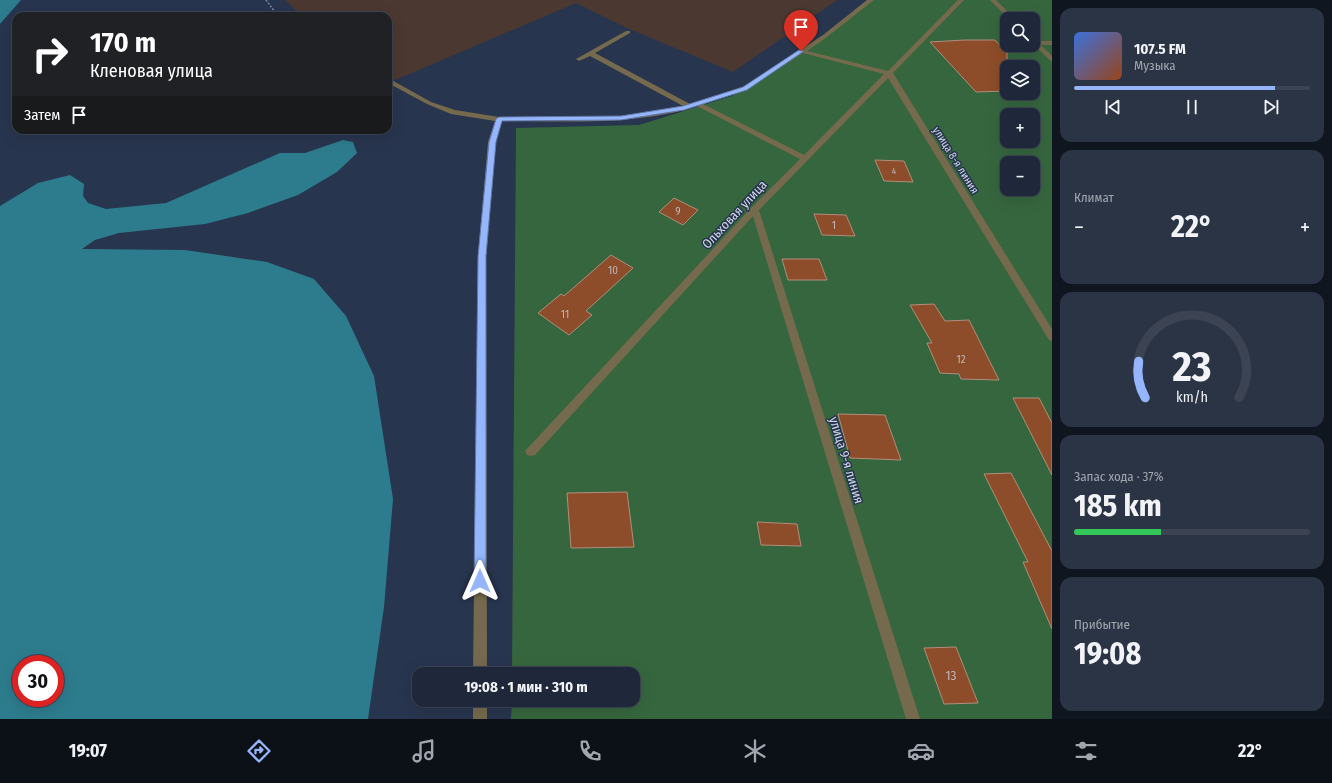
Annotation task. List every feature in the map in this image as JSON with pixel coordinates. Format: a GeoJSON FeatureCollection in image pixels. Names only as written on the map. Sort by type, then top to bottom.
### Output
{"type":"FeatureCollection","features":[{"type":"Feature","properties":{"kind":"street"},"geometry":{"type":"LineString","coordinates":[[392,82],[429,104],[454,112],[499,119],[621,118],[698,104],[745,88],[825,36],[871,0]]}},
{"type":"Feature","properties":{"kind":"street","name":"Ольховая улица"},"geometry":{"type":"LineString","coordinates":[[531,451],[755,209],[961,0]]}},
{"type":"Feature","properties":{"kind":"street"},"geometry":{"type":"LineString","coordinates":[[993,0],[1005,12]]}},
{"type":"Feature","properties":{"kind":"street"},"geometry":{"type":"LineString","coordinates":[[578,59],[628,32]]}},
{"type":"Feature","properties":{"kind":"street"},"geometry":{"type":"LineString","coordinates":[[1040,42],[1052,43]]}},
{"type":"Feature","properties":{"kind":"street"},"geometry":{"type":"LineString","coordinates":[[1040,47],[1052,60]]}},
{"type":"Feature","properties":{"kind":"street"},"geometry":{"type":"LineString","coordinates":[[801,51],[890,72]]}},
{"type":"Feature","properties":{"kind":"street"},"geometry":{"type":"LineString","coordinates":[[590,53],[689,106]]}},
{"type":"Feature","properties":{"kind":"street","name":"улица 8-я линия"},"geometry":{"type":"LineString","coordinates":[[890,72],[1052,337]]}},
{"type":"Feature","properties":{"kind":"street"},"geometry":{"type":"LineString","coordinates":[[698,104],[805,158]]}},
{"type":"Feature","properties":{"kind":"street"},"geometry":{"type":"LineString","coordinates":[[480,667],[482,256],[492,142],[499,119]]}},
{"type":"Feature","properties":{"kind":"street","name":"улица 9-я линия"},"geometry":{"type":"LineString","coordinates":[[755,209],[913,719]]}},
{"type":"Feature","properties":{"kind":"street"},"geometry":{"type":"LineString","coordinates":[[480,707],[480,719]]}},
{"type":"Feature","properties":{"kind":"path"},"geometry":{"type":"LineString","coordinates":[[266,0],[275,12]]}},
{"type":"Feature","properties":{"kind":"shaded area"},"geometry":{"type":"Polygon","coordinates":[[[0,0],[21,0],[0,24],[0,0]]]}},
{"type":"Feature","properties":{"kind":"shaded area"},"geometry":{"type":"Polygon","coordinates":[[[285,0],[837,0],[733,72],[627,28],[576,3],[392,81],[392,12],[298,12],[285,0]]]}},
{"type":"Feature","properties":{"kind":"shaded area"},"geometry":{"type":"Polygon","coordinates":[[[872,0],[1052,0],[1052,719],[511,719],[512,707],[640,707],[640,667],[512,667],[516,128],[639,125],[732,96],[809,46],[872,0]]]}},
{"type":"Feature","properties":{"kind":"shaded area"},"geometry":{"type":"Polygon","coordinates":[[[343,140],[353,142],[357,153],[337,172],[298,195],[248,213],[205,224],[119,233],[95,240],[82,249],[185,250],[267,262],[314,279],[346,316],[374,376],[393,499],[384,607],[368,719],[0,719],[0,206],[38,183],[70,175],[84,184],[83,196],[88,203],[106,209],[166,203],[280,153],[305,153],[343,140]]]}},
{"type":"Feature","properties":{"kind":"building"},"geometry":{"type":"Polygon","coordinates":[[[995,40],[1000,45],[1000,52],[1007,53],[1007,60],[1000,60],[1000,91],[976,92],[930,42],[995,40]]]}},
{"type":"Feature","properties":{"kind":"building"},"geometry":{"type":"Polygon","coordinates":[[[875,160],[904,161],[913,182],[884,181],[875,160]]]}},
{"type":"Feature","properties":{"kind":"building"},"geometry":{"type":"Polygon","coordinates":[[[674,198],[698,210],[683,225],[659,212],[674,198]]]}},
{"type":"Feature","properties":{"kind":"building"},"geometry":{"type":"Polygon","coordinates":[[[814,214],[846,215],[855,236],[822,235],[814,214]]]}},
{"type":"Feature","properties":{"kind":"building"},"geometry":{"type":"Polygon","coordinates":[[[611,255],[633,268],[586,311],[592,315],[569,335],[538,313],[561,294],[564,296],[611,255]]]}},
{"type":"Feature","properties":{"kind":"building"},"geometry":{"type":"Polygon","coordinates":[[[782,259],[819,259],[827,280],[788,280],[782,259]]]}},
{"type":"Feature","properties":{"kind":"building"},"geometry":{"type":"Polygon","coordinates":[[[934,304],[945,321],[969,320],[999,380],[961,379],[959,374],[940,373],[927,343],[932,343],[910,305],[934,304]]]}},
{"type":"Feature","properties":{"kind":"building"},"geometry":{"type":"Polygon","coordinates":[[[1013,398],[1039,398],[1052,423],[1052,475],[1013,398]]]}},
{"type":"Feature","properties":{"kind":"building"},"geometry":{"type":"Polygon","coordinates":[[[838,414],[885,415],[901,460],[850,458],[838,414]]]}},
{"type":"Feature","properties":{"kind":"building"},"geometry":{"type":"Polygon","coordinates":[[[1011,473],[1052,551],[1052,629],[1023,562],[1028,562],[984,474],[1011,473]]]}},
{"type":"Feature","properties":{"kind":"building"},"geometry":{"type":"Polygon","coordinates":[[[627,492],[634,547],[571,548],[567,493],[627,492]]]}},
{"type":"Feature","properties":{"kind":"building"},"geometry":{"type":"Polygon","coordinates":[[[757,522],[797,524],[801,546],[761,545],[757,522]]]}},
{"type":"Feature","properties":{"kind":"building"},"geometry":{"type":"Polygon","coordinates":[[[956,647],[978,703],[944,704],[924,648],[956,647]]]}},
{"type":"Feature","properties":{"kind":"route"},"geometry":{"type":"LineString","coordinates":[[480,581],[482,256],[492,142],[499,119],[621,118],[684,108],[745,88],[801,51]]}}]}
